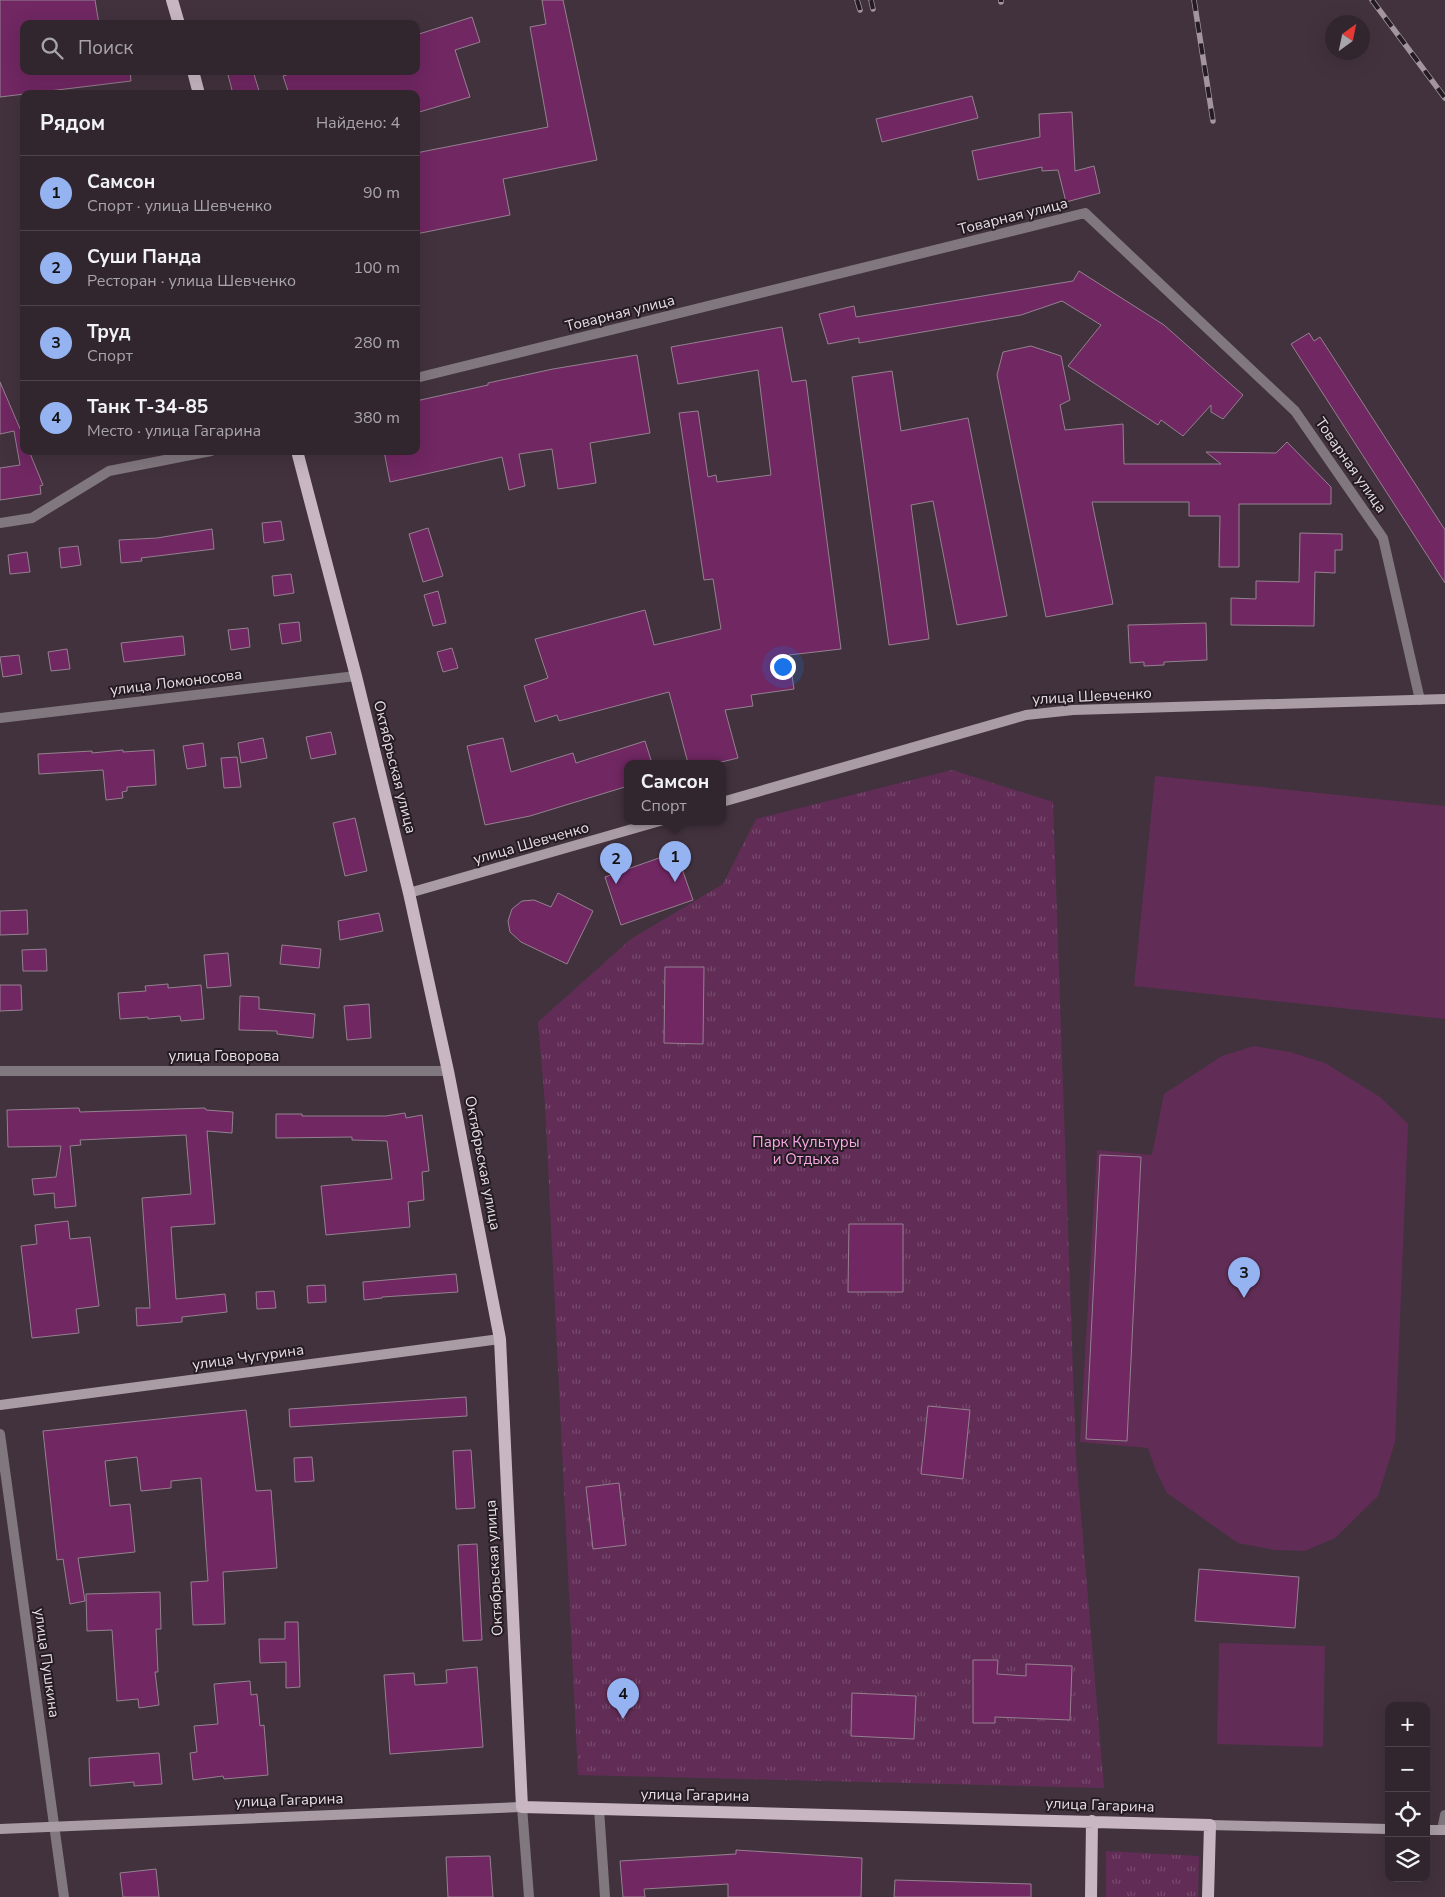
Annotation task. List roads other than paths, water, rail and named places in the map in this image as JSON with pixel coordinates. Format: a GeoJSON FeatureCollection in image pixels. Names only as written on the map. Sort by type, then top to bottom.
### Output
{"type":"FeatureCollection","features":[{"type":"Feature","properties":{"kind":"main road"},"geometry":{"type":"LineString","coordinates":[[172,0],[178,20]]}},
{"type":"Feature","properties":{"kind":"main road"},"geometry":{"type":"LineString","coordinates":[[194,75],[198,90]]}},
{"type":"Feature","properties":{"kind":"main road","name":"Октябрьская улица"},"geometry":{"type":"LineString","coordinates":[[298,455],[410,893],[448,1071],[500,1339],[522,1807]]}},
{"type":"Feature","properties":{"kind":"main road","name":"улица Гагарина"},"geometry":{"type":"LineString","coordinates":[[522,1807],[1210,1825]]}},
{"type":"Feature","properties":{"kind":"main road"},"geometry":{"type":"LineString","coordinates":[[1092,1821],[1092,1897]]}},
{"type":"Feature","properties":{"kind":"main road"},"geometry":{"type":"LineString","coordinates":[[1208,1897],[1210,1825]]}},
{"type":"Feature","properties":{"kind":"street","name":"Товарная улица"},"geometry":{"type":"LineString","coordinates":[[420,377],[1085,214],[1295,411],[1383,538],[1420,700]]}},
{"type":"Feature","properties":{"kind":"street"},"geometry":{"type":"LineString","coordinates":[[0,523],[32,518],[109,471],[191,455]]}},
{"type":"Feature","properties":{"kind":"street","name":"улица Ломоносова"},"geometry":{"type":"LineString","coordinates":[[0,718],[356,676]]}},
{"type":"Feature","properties":{"kind":"street","name":"улица Шевченко"},"geometry":{"type":"LineString","coordinates":[[726,801],[1026,715],[1073,710],[1445,699]]}},
{"type":"Feature","properties":{"kind":"street","name":"улица Шевченко"},"geometry":{"type":"LineString","coordinates":[[410,893],[646,825]]}},
{"type":"Feature","properties":{"kind":"street","name":"улица Говорова"},"geometry":{"type":"LineString","coordinates":[[0,1071],[448,1071]]}},
{"type":"Feature","properties":{"kind":"street","name":"улица Чугурина"},"geometry":{"type":"LineString","coordinates":[[0,1405],[500,1339]]}},
{"type":"Feature","properties":{"kind":"street","name":"улица Пушкина"},"geometry":{"type":"LineString","coordinates":[[0,1434],[64,1897]]}},
{"type":"Feature","properties":{"kind":"street","name":"улица Гагарина"},"geometry":{"type":"LineString","coordinates":[[0,1828],[522,1807]]}},
{"type":"Feature","properties":{"kind":"street","name":"Октябрьская улица"},"geometry":{"type":"LineString","coordinates":[[522,1807],[529,1897]]}},
{"type":"Feature","properties":{"kind":"street"},"geometry":{"type":"LineString","coordinates":[[599,1809],[605,1897]]}},
{"type":"Feature","properties":{"kind":"street"},"geometry":{"type":"LineString","coordinates":[[1430,1830],[1444,1830],[1445,1815]]}},
{"type":"Feature","properties":{"kind":"street","name":"улица Гагарина"},"geometry":{"type":"LineString","coordinates":[[1210,1825],[1385,1829]]}},
{"type":"Feature","properties":{"kind":"railway"},"geometry":{"type":"LineString","coordinates":[[857,0],[860,10]]}},
{"type":"Feature","properties":{"kind":"railway"},"geometry":{"type":"LineString","coordinates":[[871,0],[873,9]]}},
{"type":"Feature","properties":{"kind":"railway"},"geometry":{"type":"LineString","coordinates":[[1194,0],[1213,121]]}},
{"type":"Feature","properties":{"kind":"railway"},"geometry":{"type":"LineString","coordinates":[[1372,0],[1445,98]]}},
{"type":"Feature","properties":{"kind":"place","name":"Самсон"},"geometry":{"type":"Point","coordinates":[675,882]}},
{"type":"Feature","properties":{"kind":"place","name":"Суши Панда"},"geometry":{"type":"Point","coordinates":[616,884]}},
{"type":"Feature","properties":{"kind":"place","name":"Труд"},"geometry":{"type":"Point","coordinates":[1244,1298]}},
{"type":"Feature","properties":{"kind":"place","name":"Танк Т-34-85"},"geometry":{"type":"Point","coordinates":[623,1719]}},
{"type":"Feature","properties":{"kind":"park label","name":"Парк Культуры и Отдыха"},"geometry":{"type":"Point","coordinates":[806,1150]}}]}
